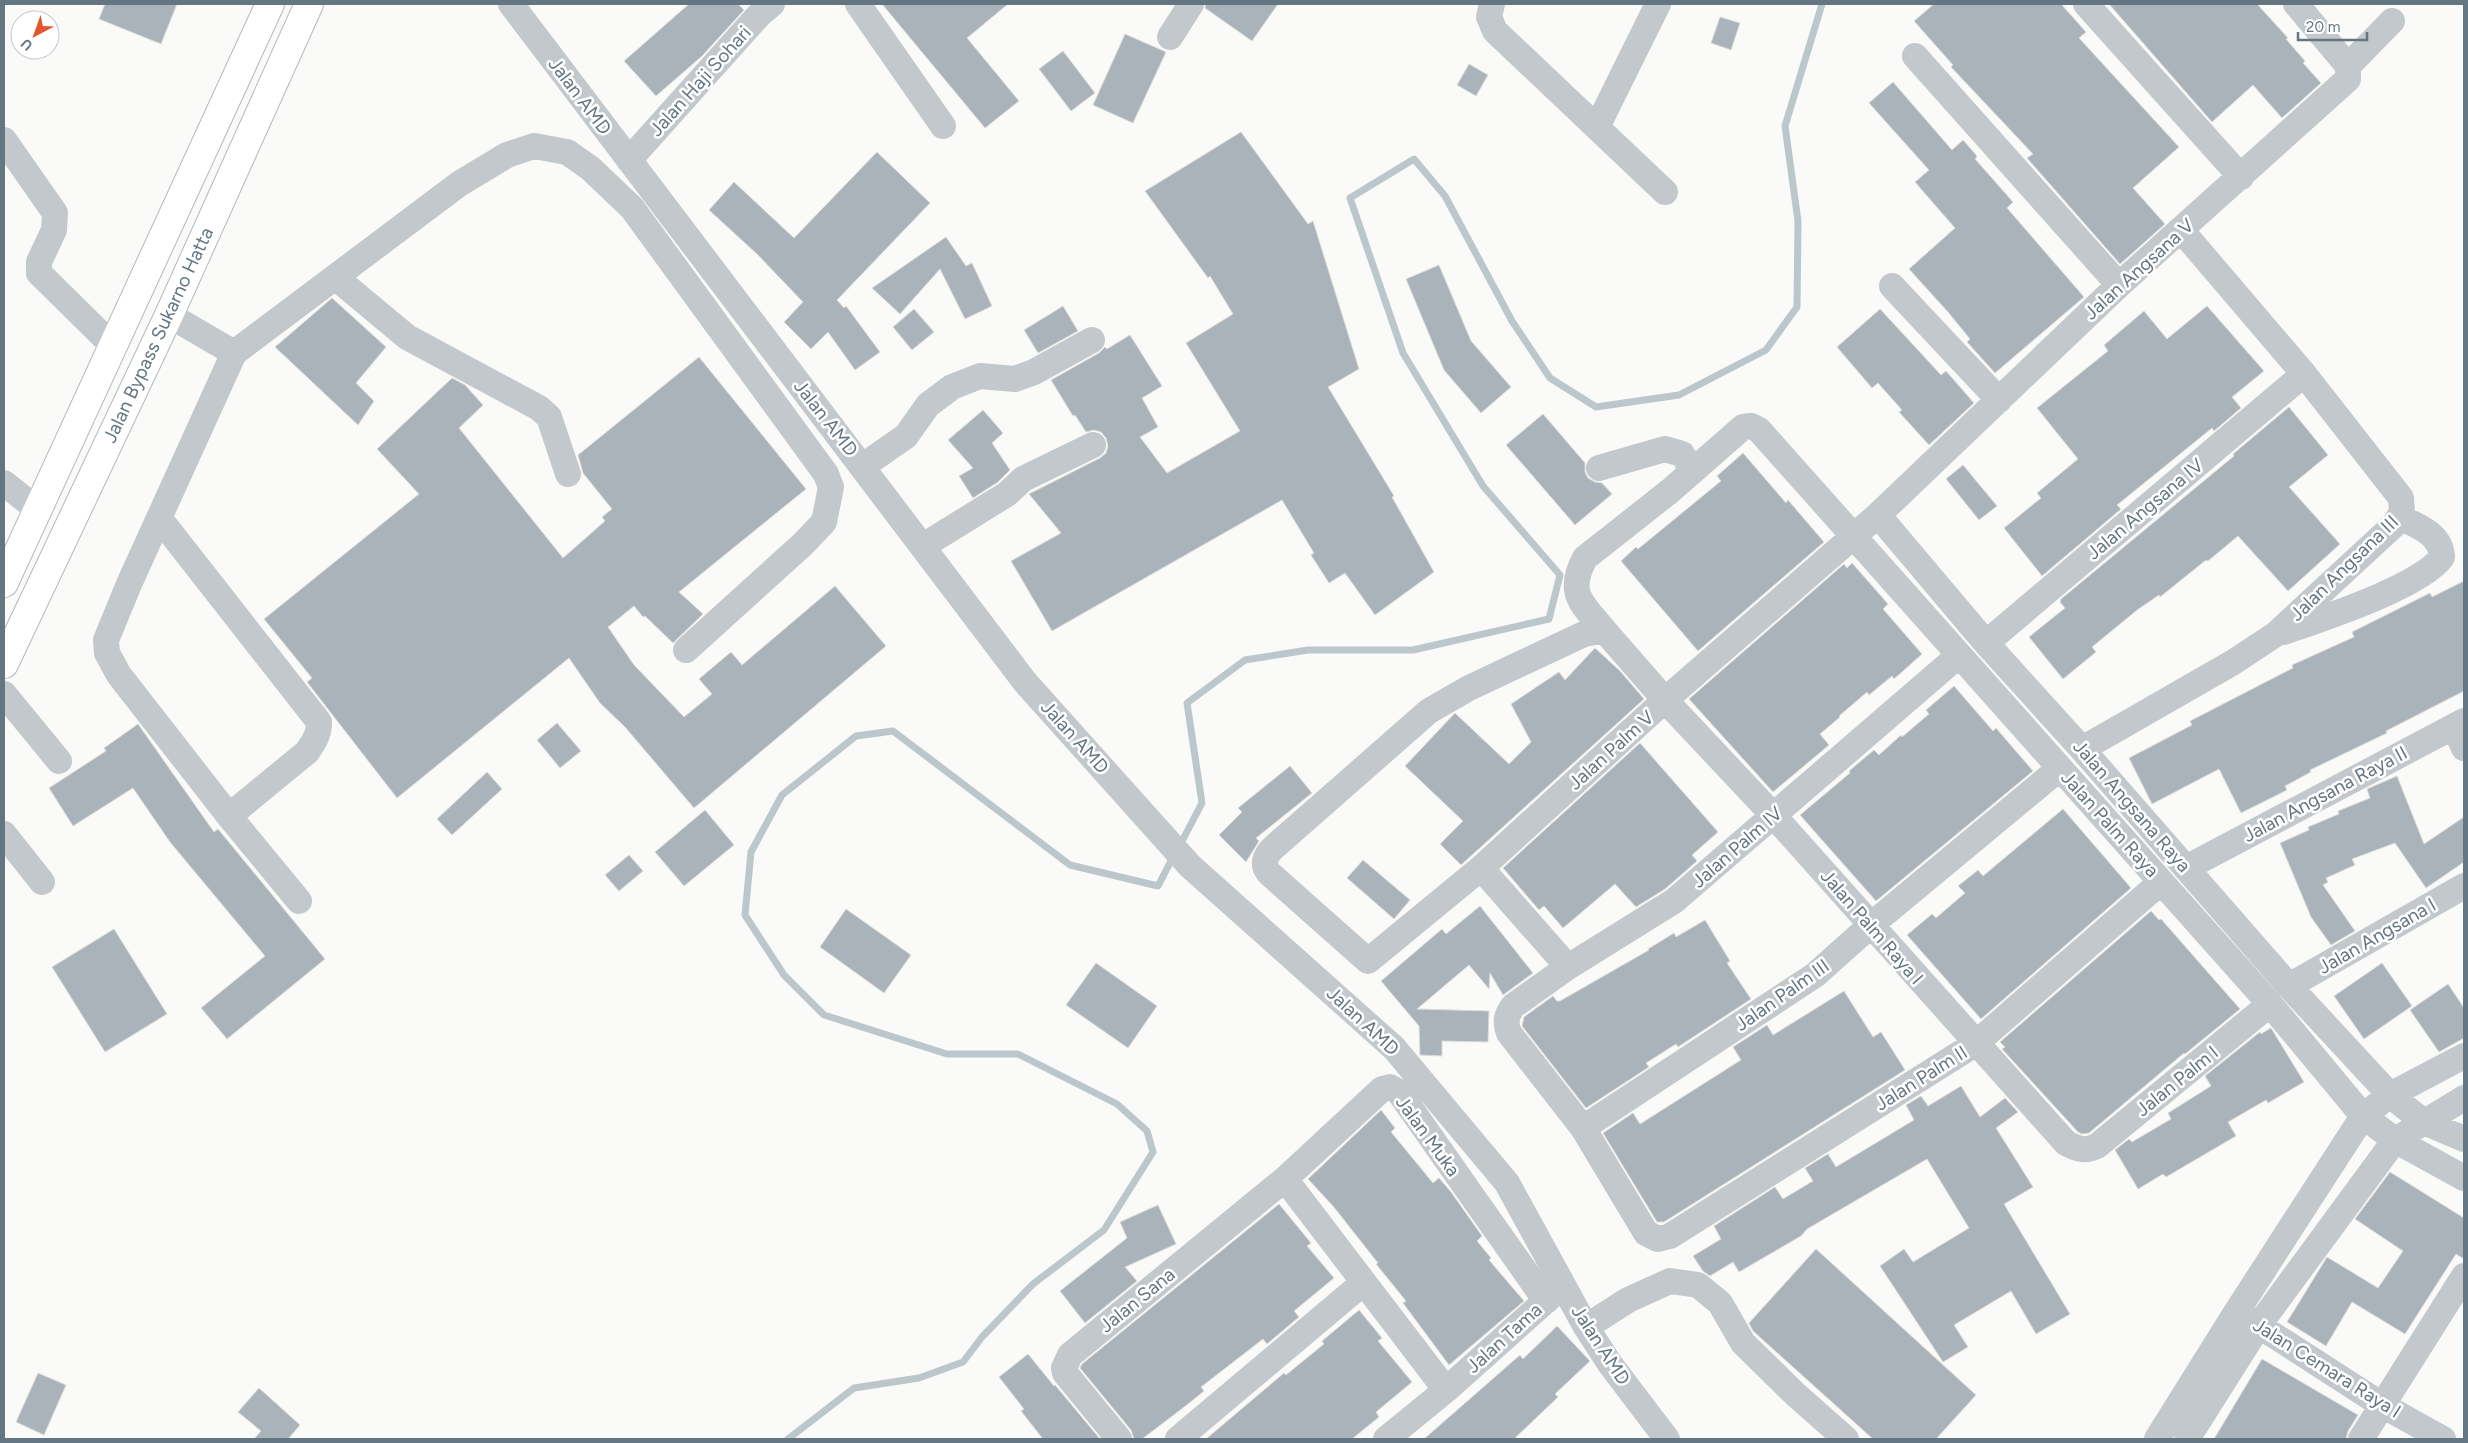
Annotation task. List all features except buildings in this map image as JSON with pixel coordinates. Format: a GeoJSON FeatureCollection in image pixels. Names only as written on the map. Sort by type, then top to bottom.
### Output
{"type":"FeatureCollection","features":[{"type":"Feature","properties":{"kind":"highway","name":"Jalan Bypass Sukarno Hatta"},"geometry":{"type":"LineString","coordinates":[[4,583],[270,4]]}},
{"type":"Feature","properties":{"kind":"highway","name":"Jalan Bypass Sukarno Hatta"},"geometry":{"type":"LineString","coordinates":[[4,664],[169,315],[309,4]]}},
{"type":"Feature","properties":{"kind":"highway"},"geometry":{"type":"LineString","coordinates":[[222,106],[224,117],[232,125],[243,127],[256,120]]}},
{"type":"Feature","properties":{"kind":"highway"},"geometry":{"type":"LineString","coordinates":[[185,190],[194,183],[210,184],[217,193],[218,205]]}},
{"type":"Feature","properties":{"kind":"street","name":"Jalan AMD"},"geometry":{"type":"LineString","coordinates":[[511,4],[1025,682],[1190,866],[1394,1048],[1506,1183],[1554,1294],[1586,1326],[1610,1364],[1667,1439]]}},
{"type":"Feature","properties":{"kind":"street","name":"Jalan Haji Sohari"},"geometry":{"type":"LineString","coordinates":[[629,160],[758,16],[772,4]]}},
{"type":"Feature","properties":{"kind":"street"},"geometry":{"type":"LineString","coordinates":[[858,4],[943,126]]}},
{"type":"Feature","properties":{"kind":"street"},"geometry":{"type":"LineString","coordinates":[[1170,37],[1191,4]]}},
{"type":"Feature","properties":{"kind":"street"},"geometry":{"type":"LineString","coordinates":[[1492,4],[1489,17],[1495,31],[1665,192]]}},
{"type":"Feature","properties":{"kind":"street"},"geometry":{"type":"LineString","coordinates":[[1597,127],[1658,4]]}},
{"type":"Feature","properties":{"kind":"street"},"geometry":{"type":"LineString","coordinates":[[2086,4],[2241,176]]}},
{"type":"Feature","properties":{"kind":"street"},"geometry":{"type":"LineString","coordinates":[[2296,4],[2348,66]]}},
{"type":"Feature","properties":{"kind":"street","name":"Jalan Angsana V"},"geometry":{"type":"LineString","coordinates":[[1878,515],[2120,285],[2348,79],[2348,66],[2392,21]]}},
{"type":"Feature","properties":{"kind":"street"},"geometry":{"type":"LineString","coordinates":[[1914,56],[2120,285]]}},
{"type":"Feature","properties":{"kind":"street"},"geometry":{"type":"LineString","coordinates":[[4,140],[55,213],[54,230],[39,262],[39,273],[113,346]]}},
{"type":"Feature","properties":{"kind":"street"},"geometry":{"type":"LineString","coordinates":[[299,901],[229,816],[119,675],[107,653],[106,640],[129,584],[234,353],[459,184],[507,155],[534,146],[567,152],[590,168],[632,208],[826,474],[831,488],[824,522],[803,544],[686,650]]}},
{"type":"Feature","properties":{"kind":"street","name":"Jalan Angsana III"},"geometry":{"type":"LineString","coordinates":[[2082,749],[2232,663],[2276,634],[2394,526],[2402,512],[2401,498],[2304,374],[2182,231]]}},
{"type":"Feature","properties":{"kind":"street"},"geometry":{"type":"LineString","coordinates":[[335,277],[407,338],[539,408],[549,417],[568,474]]}},
{"type":"Feature","properties":{"kind":"street"},"geometry":{"type":"LineString","coordinates":[[1892,286],[1999,400]]}},
{"type":"Feature","properties":{"kind":"street"},"geometry":{"type":"LineString","coordinates":[[169,315],[234,353]]}},
{"type":"Feature","properties":{"kind":"street"},"geometry":{"type":"LineString","coordinates":[[863,466],[906,436],[933,400],[958,384],[980,376],[1015,378],[1034,372],[1092,340]]}},
{"type":"Feature","properties":{"kind":"street","name":"Jalan Angsana IV"},"geometry":{"type":"LineString","coordinates":[[1986,643],[2304,374]]}},
{"type":"Feature","properties":{"kind":"street","name":"Jalan Palm Raya"},"geometry":{"type":"LineString","coordinates":[[1693,471],[1744,427],[1751,426],[1759,430],[1958,656],[2270,1004],[2363,1116],[2395,1140],[2464,1178]]}},
{"type":"Feature","properties":{"kind":"street"},"geometry":{"type":"LineString","coordinates":[[923,546],[1008,494],[1023,479],[1093,445]]}},
{"type":"Feature","properties":{"kind":"street"},"geometry":{"type":"LineString","coordinates":[[1599,468],[1665,449],[1682,454],[1693,471]]}},
{"type":"Feature","properties":{"kind":"street","name":"Jalan Palm Raya I"},"geometry":{"type":"LineString","coordinates":[[1693,471],[1585,558],[1577,572],[1576,591],[1580,602],[1665,700],[1773,815],[1975,1044],[2066,1143],[2080,1150]]}},
{"type":"Feature","properties":{"kind":"street"},"geometry":{"type":"LineString","coordinates":[[4,483],[38,510]]}},
{"type":"Feature","properties":{"kind":"street","name":"Jalan Angsana Raya"},"geometry":{"type":"LineString","coordinates":[[1878,515],[1986,643],[2082,749],[2289,986],[2390,1095],[2424,1122],[2464,1139]]}},
{"type":"Feature","properties":{"kind":"street","name":"Jalan Palm V"},"geometry":{"type":"LineString","coordinates":[[1604,630],[1584,634],[1469,688],[1429,711],[1268,854],[1264,866],[1266,870],[1368,961],[1481,868],[1665,700],[1878,515]]}},
{"type":"Feature","properties":{"kind":"street"},"geometry":{"type":"LineString","coordinates":[[2276,634],[2331,616],[2422,576],[2436,564],[2442,557],[2438,542],[2430,532],[2399,517]]}},
{"type":"Feature","properties":{"kind":"street"},"geometry":{"type":"LineString","coordinates":[[160,519],[319,722],[317,736],[307,752],[229,816]]}},
{"type":"Feature","properties":{"kind":"street","name":"Jalan Palm IV"},"geometry":{"type":"LineString","coordinates":[[1583,1128],[1509,1033],[1506,1020],[1513,1006],[1568,967],[1674,901],[1958,656]]}},
{"type":"Feature","properties":{"kind":"street"},"geometry":{"type":"LineString","coordinates":[[4,694],[59,761]]}},
{"type":"Feature","properties":{"kind":"street","name":"Jalan Angsana Raya II"},"geometry":{"type":"LineString","coordinates":[[2186,868],[2461,731]]}},
{"type":"Feature","properties":{"kind":"street","name":"Jalan Palm III"},"geometry":{"type":"LineString","coordinates":[[1583,1128],[1815,975],[1871,925],[2060,768]]}},
{"type":"Feature","properties":{"kind":"street"},"geometry":{"type":"LineString","coordinates":[[4,834],[42,882]]}},
{"type":"Feature","properties":{"kind":"street"},"geometry":{"type":"LineString","coordinates":[[1481,868],[1568,967]]}},
{"type":"Feature","properties":{"kind":"street","name":"Jalan Palm II"},"geometry":{"type":"LineString","coordinates":[[1583,1128],[1646,1233],[1658,1239],[1670,1236],[1975,1044],[2161,882]]}},
{"type":"Feature","properties":{"kind":"street","name":"Jalan Angsana I"},"geometry":{"type":"LineString","coordinates":[[2289,986],[2464,886]]}},
{"type":"Feature","properties":{"kind":"street","name":"Jalan Palm I"},"geometry":{"type":"LineString","coordinates":[[2080,1150],[2088,1150],[2097,1146],[2270,1004]]}},
{"type":"Feature","properties":{"kind":"street"},"geometry":{"type":"LineString","coordinates":[[2157,1439],[2363,1116],[2390,1095],[2464,1056]]}},
{"type":"Feature","properties":{"kind":"street","name":"Jalan Muka"},"geometry":{"type":"LineString","coordinates":[[1285,1179],[1382,1089],[1390,1087],[1399,1092],[1554,1294]]}},
{"type":"Feature","properties":{"kind":"street"},"geometry":{"type":"LineString","coordinates":[[2187,1439],[2259,1325],[2395,1140],[2464,1098]]}},
{"type":"Feature","properties":{"kind":"street"},"geometry":{"type":"LineString","coordinates":[[1285,1179],[1446,1390]]}},
{"type":"Feature","properties":{"kind":"street","name":"Jalan Sana"},"geometry":{"type":"LineString","coordinates":[[1119,1439],[1065,1373],[1064,1368],[1070,1354],[1285,1179]]}},
{"type":"Feature","properties":{"kind":"street"},"geometry":{"type":"LineString","coordinates":[[2361,1439],[2464,1276]]}},
{"type":"Feature","properties":{"kind":"street"},"geometry":{"type":"LineString","coordinates":[[1586,1326],[1628,1300],[1670,1281],[1698,1285],[1720,1303],[1743,1343],[1795,1394],[1846,1439]]}},
{"type":"Feature","properties":{"kind":"street"},"geometry":{"type":"LineString","coordinates":[[1178,1439],[1364,1283]]}},
{"type":"Feature","properties":{"kind":"street","name":"Jalan Tama"},"geometry":{"type":"LineString","coordinates":[[1386,1439],[1446,1390],[1554,1294]]}},
{"type":"Feature","properties":{"kind":"street","name":"Jalan Cemara Raya I"},"geometry":{"type":"LineString","coordinates":[[2237,1311],[2382,1405],[2443,1439]]}},
{"type":"Feature","properties":{"kind":"waterway"},"geometry":{"type":"LineString","coordinates":[[1180,845],[1202,803],[1187,703],[1245,660],[1308,650],[1413,650],[1549,619],[1560,575],[1483,486],[1403,353],[1350,198],[1414,159],[1445,196],[1512,321],[1550,378],[1596,407],[1679,395],[1766,350],[1797,307],[1798,221],[1785,126],[1822,4]]}},
{"type":"Feature","properties":{"kind":"waterway"},"geometry":{"type":"LineString","coordinates":[[788,1439],[854,1388],[919,1378],[963,1362],[982,1337],[1033,1284],[1104,1230],[1153,1152],[1147,1131],[1117,1104],[1018,1054],[947,1054],[824,1015],[784,975],[745,915],[751,852],[782,795],[856,736],[893,731],[1070,865],[1158,886],[1173,857]]}}]}
